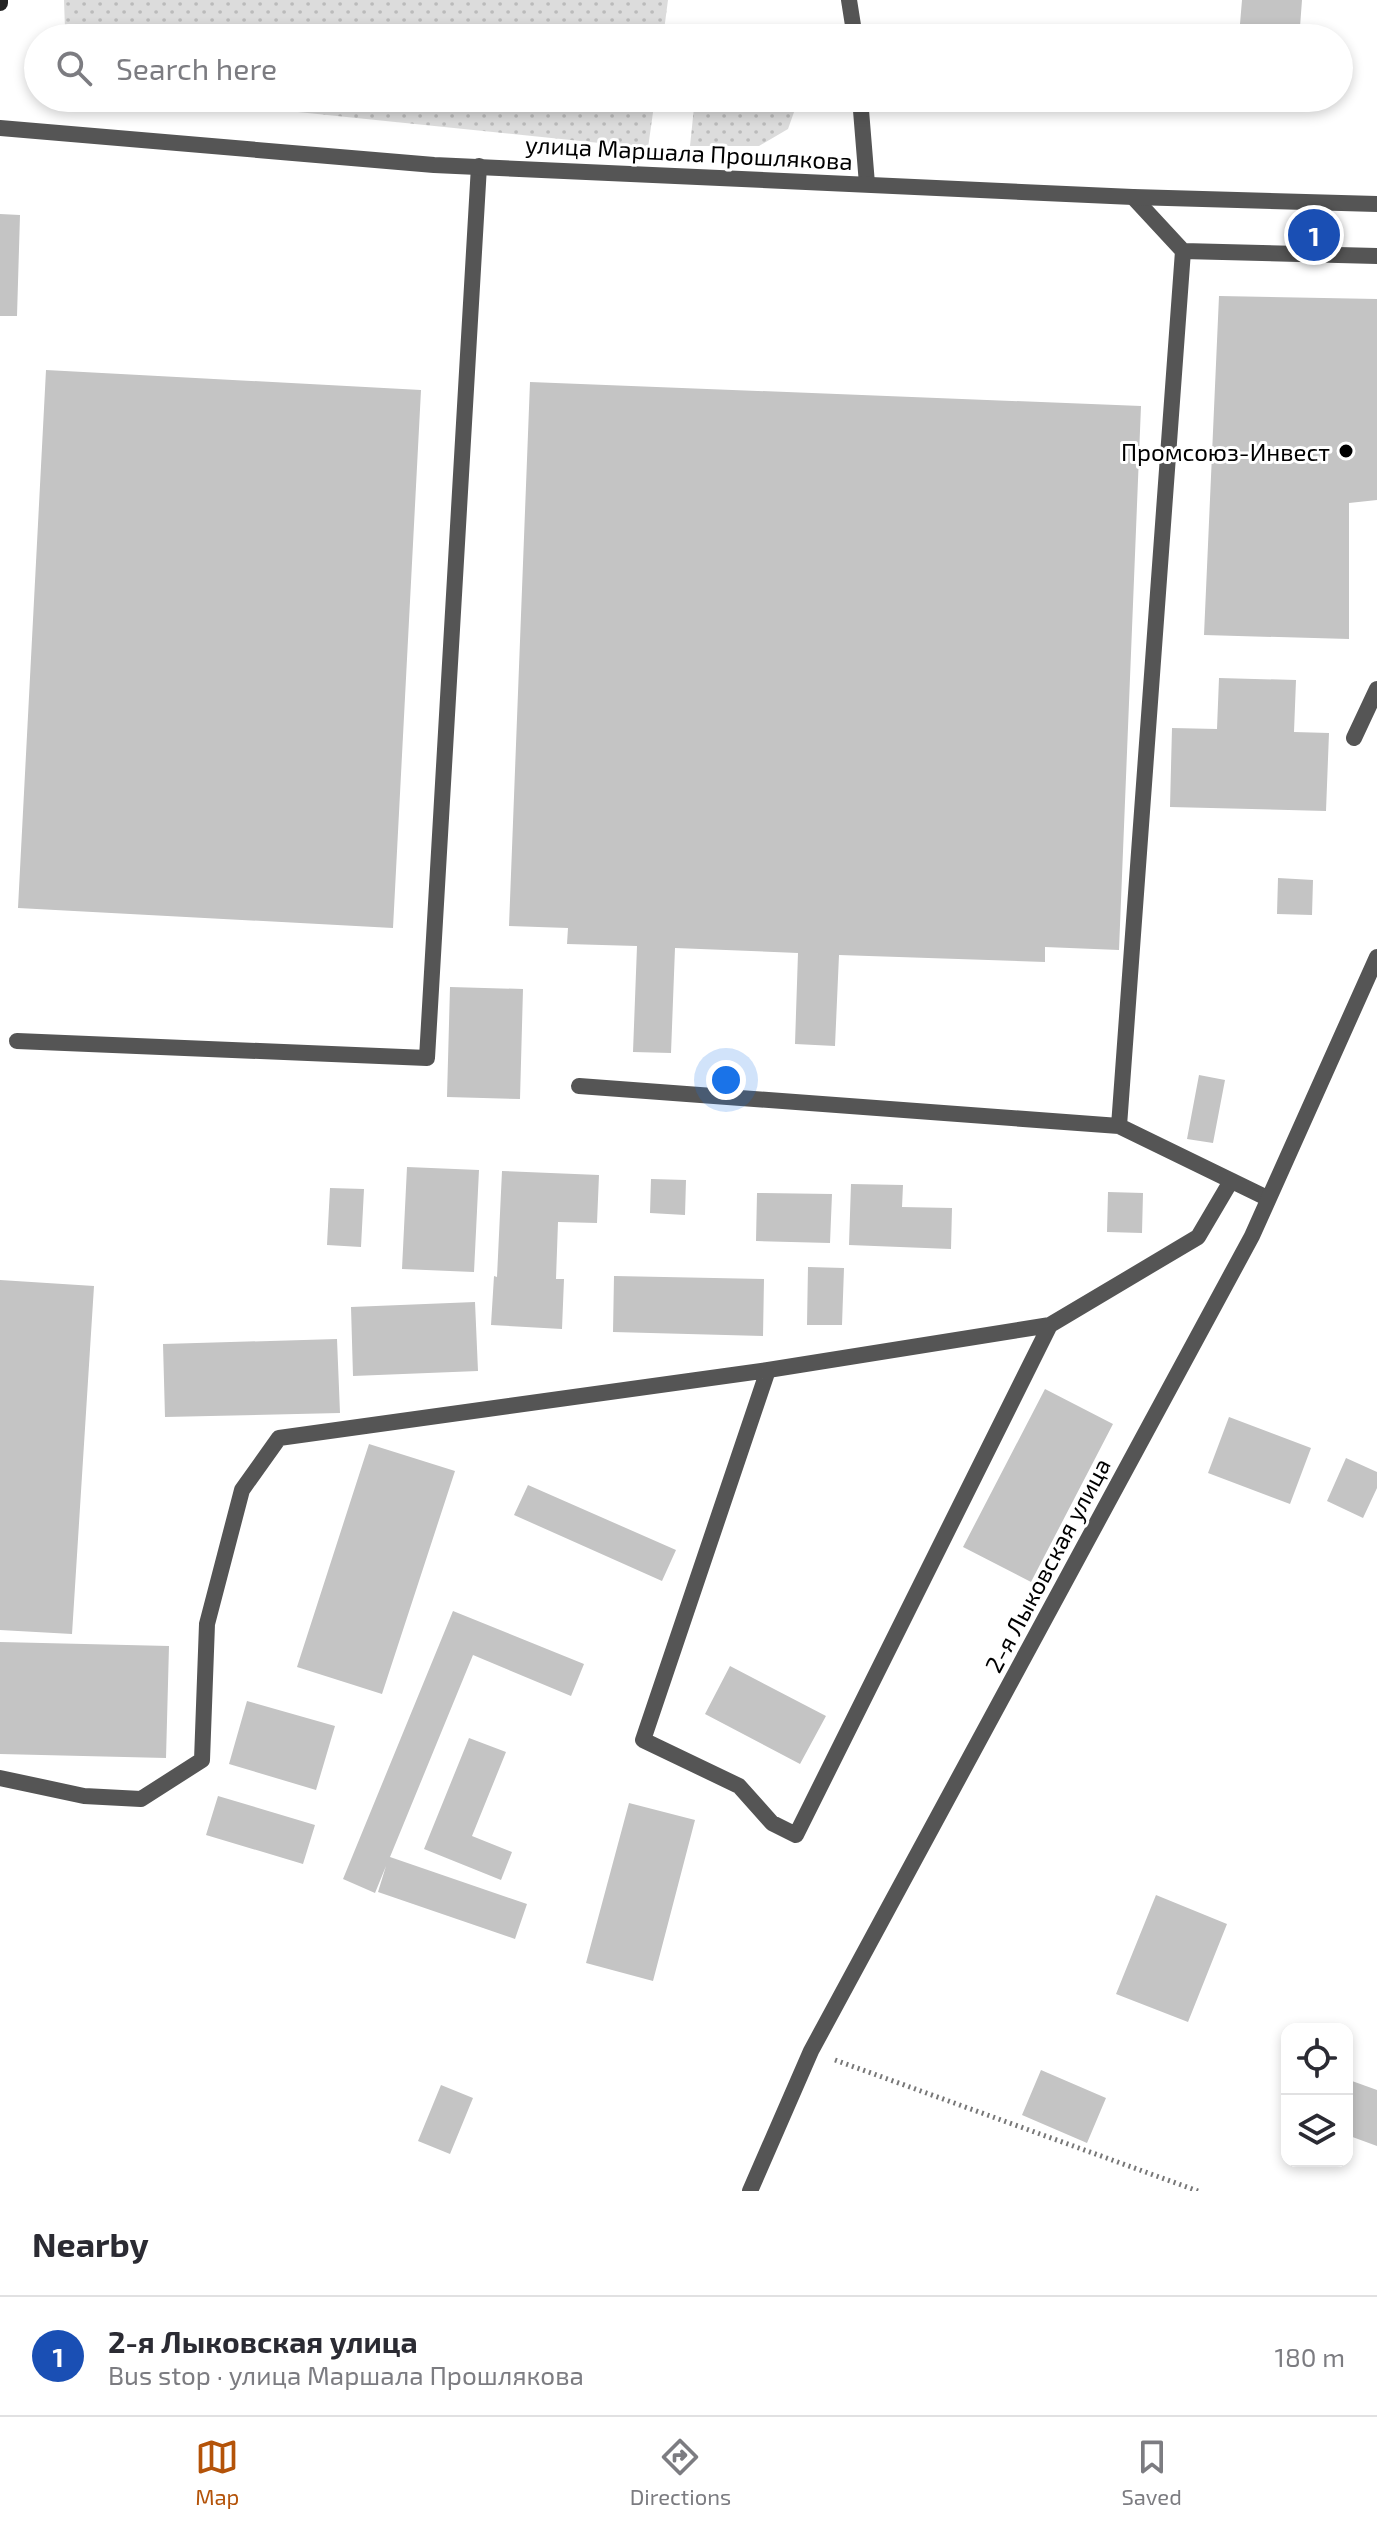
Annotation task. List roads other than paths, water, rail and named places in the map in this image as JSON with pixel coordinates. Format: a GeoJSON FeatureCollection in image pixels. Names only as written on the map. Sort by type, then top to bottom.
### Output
{"type":"FeatureCollection","features":[{"type":"Feature","properties":{"kind":"street"},"geometry":{"type":"LineString","coordinates":[[849,0],[853,24]]}},
{"type":"Feature","properties":{"kind":"street"},"geometry":{"type":"LineString","coordinates":[[861,112],[867,184]]}},
{"type":"Feature","properties":{"kind":"street","name":"улица Маршала Прошлякова"},"geometry":{"type":"LineString","coordinates":[[0,128],[479,166],[1133,197],[1377,204]]}},
{"type":"Feature","properties":{"kind":"street"},"geometry":{"type":"LineString","coordinates":[[17,1041],[427,1058],[479,166]]}},
{"type":"Feature","properties":{"kind":"street"},"geometry":{"type":"LineString","coordinates":[[1133,197],[1183,251],[1377,256]]}},
{"type":"Feature","properties":{"kind":"street"},"geometry":{"type":"LineString","coordinates":[[1119,1126],[1183,251]]}},
{"type":"Feature","properties":{"kind":"street"},"geometry":{"type":"LineString","coordinates":[[1354,738],[1377,689]]}},
{"type":"Feature","properties":{"kind":"street","name":"2-я Лыковская улица"},"geometry":{"type":"LineString","coordinates":[[750,2191],[811,2051],[1252,1236],[1377,957]]}},
{"type":"Feature","properties":{"kind":"street"},"geometry":{"type":"LineString","coordinates":[[579,1086],[1119,1126],[1267,1198]]}},
{"type":"Feature","properties":{"kind":"street"},"geometry":{"type":"LineString","coordinates":[[0,1778],[84,1796],[141,1799],[202,1760],[207,1624],[242,1490],[279,1438],[768,1370],[1050,1325],[1198,1237],[1231,1181]]}},
{"type":"Feature","properties":{"kind":"street"},"geometry":{"type":"LineString","coordinates":[[768,1370],[643,1740],[739,1786],[772,1823],[796,1835],[1050,1325]]}},
{"type":"Feature","properties":{"kind":"place","name":"2-я Лыковская улица"},"geometry":{"type":"Point","coordinates":[1314,235]}},
{"type":"Feature","properties":{"kind":"place","name":"Промсоюз-Инвест"},"geometry":{"type":"Point","coordinates":[1346,451]}}]}
